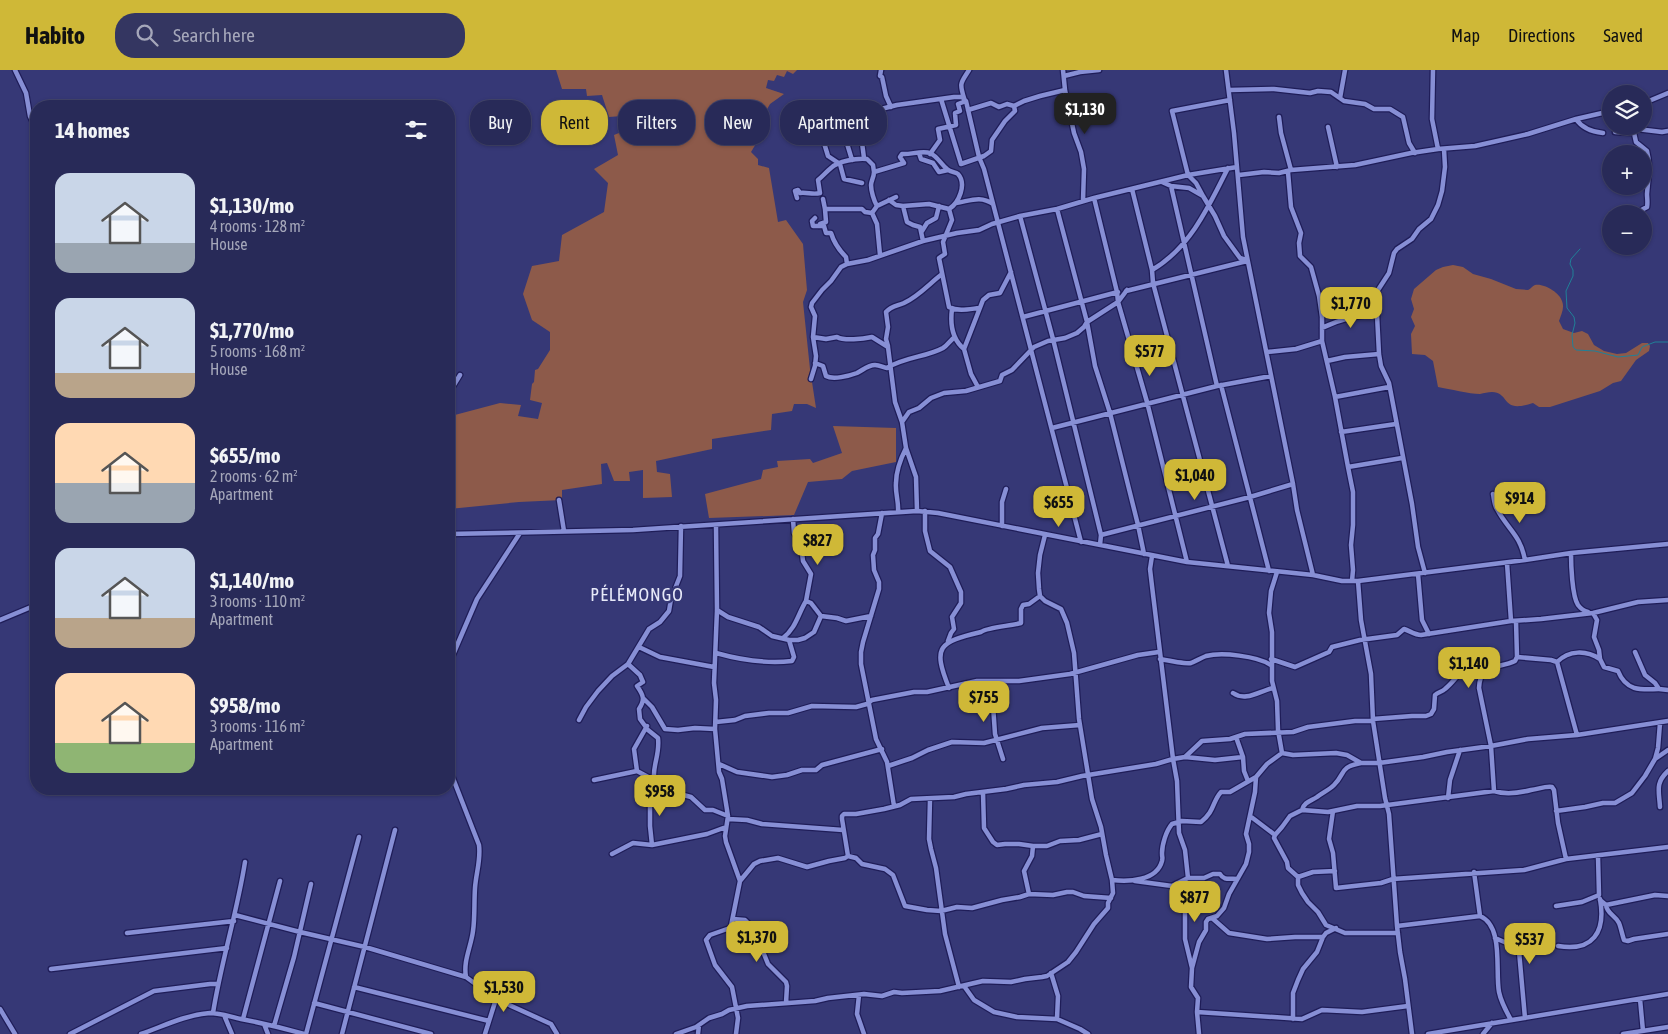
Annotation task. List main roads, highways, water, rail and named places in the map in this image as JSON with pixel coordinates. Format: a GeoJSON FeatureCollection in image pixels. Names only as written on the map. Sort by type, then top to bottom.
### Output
{"type":"FeatureCollection","features":[{"type":"Feature","properties":{"kind":"waterway"},"geometry":{"type":"LineString","coordinates":[[1580,249],[1571,259],[1570,264],[1573,276],[1566,291],[1567,308],[1574,317],[1575,323],[1572,335],[1573,347],[1576,350],[1595,351],[1618,357],[1638,355],[1642,347],[1655,342],[1668,342]]}},
{"type":"Feature","properties":{"kind":"district","name":"PÉLÉMONGO"},"geometry":{"type":"Point","coordinates":[637,594]}}]}
